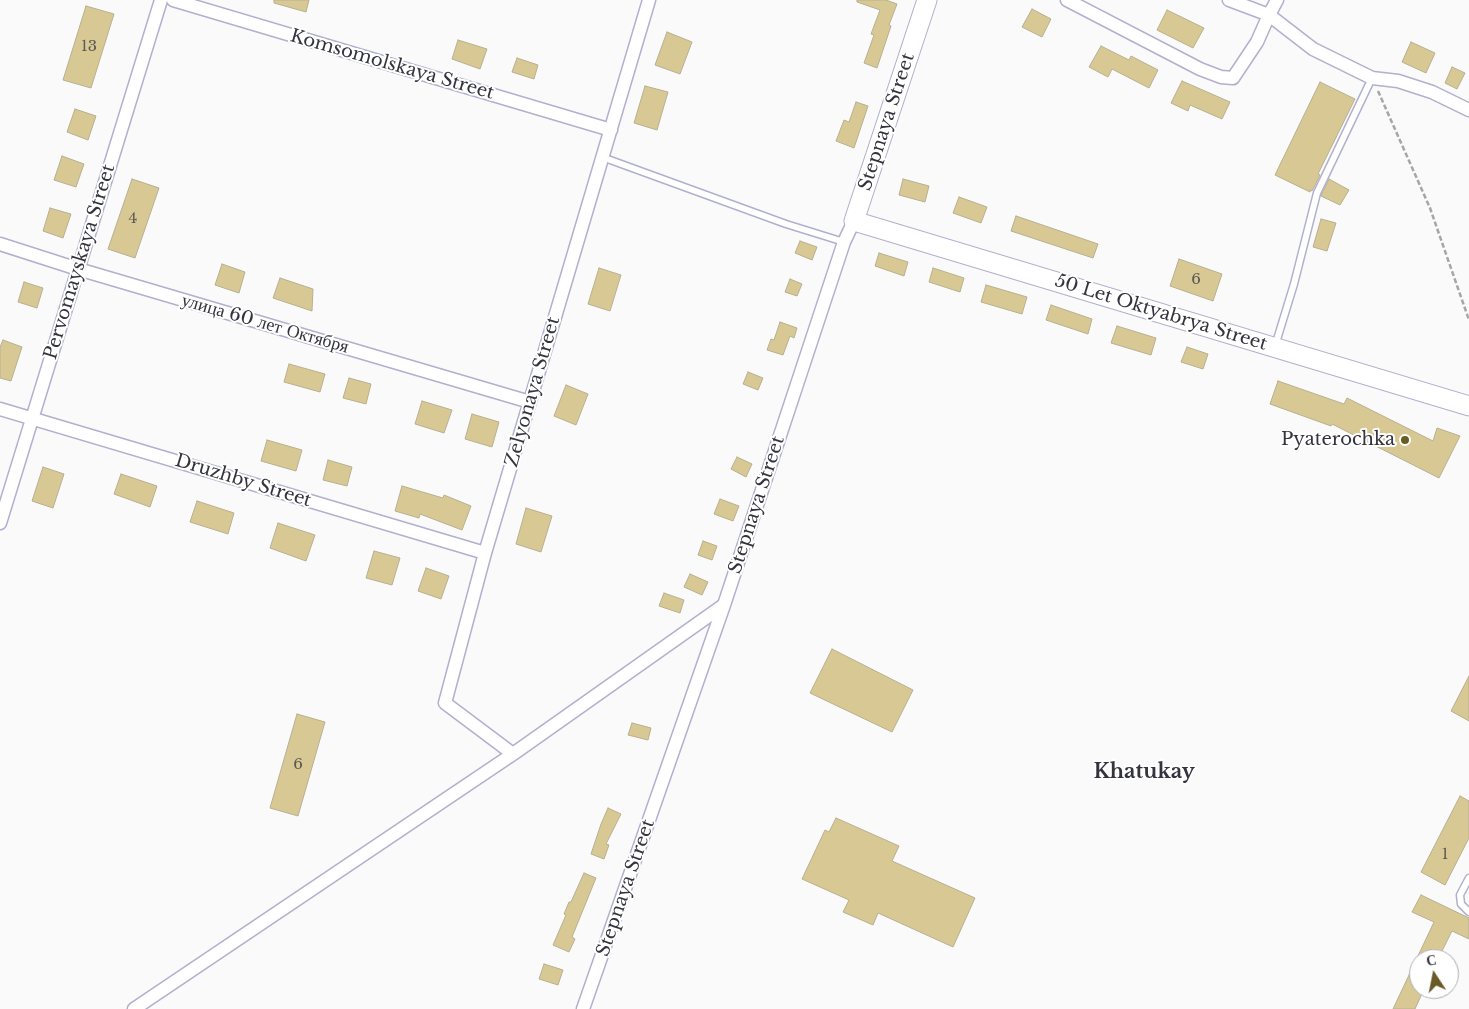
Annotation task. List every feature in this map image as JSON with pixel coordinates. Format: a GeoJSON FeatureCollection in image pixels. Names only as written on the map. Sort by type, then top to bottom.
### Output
{"type":"FeatureCollection","features":[{"type":"Feature","properties":{"kind":"street","name":"Pervomayskaya Street"},"geometry":{"type":"LineString","coordinates":[[0,523],[160,0]]}},
{"type":"Feature","properties":{"kind":"street","name":"Komsomolskaya Street"},"geometry":{"type":"LineString","coordinates":[[173,0],[611,130]]}},
{"type":"Feature","properties":{"kind":"street","name":"Zelyonaya Street"},"geometry":{"type":"LineString","coordinates":[[513,754],[445,703],[485,553],[649,0]]}},
{"type":"Feature","properties":{"kind":"street","name":"Stepnaya Street"},"geometry":{"type":"LineString","coordinates":[[583,1009],[724,605],[844,242],[854,221],[927,0]]}},
{"type":"Feature","properties":{"kind":"street"},"geometry":{"type":"LineString","coordinates":[[1067,0],[1200,69],[1221,77],[1233,78],[1257,42],[1268,14],[1277,0]]}},
{"type":"Feature","properties":{"kind":"street"},"geometry":{"type":"LineString","coordinates":[[1228,0],[1268,14],[1313,49],[1372,78],[1398,81],[1432,92],[1469,110]]}},
{"type":"Feature","properties":{"kind":"street","name":"50 Let Oktyabrya Street"},"geometry":{"type":"LineString","coordinates":[[854,221],[1469,406]]}},
{"type":"Feature","properties":{"kind":"street","name":"улица 60 лет Октября"},"geometry":{"type":"LineString","coordinates":[[0,244],[78,269],[530,402]]}},
{"type":"Feature","properties":{"kind":"street","name":"Druzhby Street"},"geometry":{"type":"LineString","coordinates":[[0,409],[485,553]]}},
{"type":"Feature","properties":{"kind":"street"},"geometry":{"type":"LineString","coordinates":[[134,1009],[513,754],[724,605]]}},
{"type":"Feature","properties":{"kind":"lane"},"geometry":{"type":"LineString","coordinates":[[1274,347],[1294,284],[1317,193],[1372,78]]}},
{"type":"Feature","properties":{"kind":"lane"},"geometry":{"type":"LineString","coordinates":[[602,157],[786,224],[844,242]]}},
{"type":"Feature","properties":{"kind":"lane"},"geometry":{"type":"LineString","coordinates":[[1469,878],[1460,895],[1461,904],[1469,912]]}},
{"type":"Feature","properties":{"kind":"path"},"geometry":{"type":"LineString","coordinates":[[1372,78],[1430,208],[1469,320]]}},
{"type":"Feature","properties":{"kind":"building"},"geometry":{"type":"Polygon","coordinates":[[[274,0],[309,0],[306,12],[274,3],[274,0]]]}},
{"type":"Feature","properties":{"kind":"building"},"geometry":{"type":"Polygon","coordinates":[[[857,0],[886,0],[897,4],[877,68],[864,63],[874,35],[871,34],[880,10],[857,2],[857,0]]]}},
{"type":"Feature","properties":{"kind":"building"},"geometry":{"type":"Polygon","coordinates":[[[86,6],[114,14],[91,88],[63,80],[86,6]]]}},
{"type":"Feature","properties":{"kind":"building"},"geometry":{"type":"Polygon","coordinates":[[[1032,9],[1051,19],[1042,37],[1022,27],[1032,9]]]}},
{"type":"Feature","properties":{"kind":"building"},"geometry":{"type":"Polygon","coordinates":[[[1167,10],[1204,28],[1193,48],[1157,30],[1167,10]]]}},
{"type":"Feature","properties":{"kind":"building"},"geometry":{"type":"Polygon","coordinates":[[[667,32],[692,42],[680,74],[655,65],[667,32]]]}},
{"type":"Feature","properties":{"kind":"building"},"geometry":{"type":"Polygon","coordinates":[[[458,40],[487,49],[480,69],[452,59],[458,40]]]}},
{"type":"Feature","properties":{"kind":"building"},"geometry":{"type":"Polygon","coordinates":[[[1411,42],[1435,53],[1426,73],[1402,62],[1411,42]]]}},
{"type":"Feature","properties":{"kind":"building"},"geometry":{"type":"Polygon","coordinates":[[[1101,46],[1129,60],[1131,56],[1158,70],[1149,88],[1112,69],[1108,77],[1089,67],[1101,46]]]}},
{"type":"Feature","properties":{"kind":"building"},"geometry":{"type":"Polygon","coordinates":[[[517,58],[538,65],[534,79],[512,72],[517,58]]]}},
{"type":"Feature","properties":{"kind":"building"},"geometry":{"type":"Polygon","coordinates":[[[1452,67],[1465,73],[1457,89],[1445,83],[1452,67]]]}},
{"type":"Feature","properties":{"kind":"building"},"geometry":{"type":"Polygon","coordinates":[[[1182,81],[1230,102],[1222,119],[1190,105],[1188,111],[1171,103],[1182,81]]]}},
{"type":"Feature","properties":{"kind":"building"},"geometry":{"type":"Polygon","coordinates":[[[1320,82],[1355,99],[1318,174],[1320,175],[1310,192],[1275,175],[1320,82]]]}},
{"type":"Feature","properties":{"kind":"building"},"geometry":{"type":"Polygon","coordinates":[[[645,86],[668,92],[657,130],[634,123],[645,86]]]}},
{"type":"Feature","properties":{"kind":"building"},"geometry":{"type":"Polygon","coordinates":[[[856,102],[868,106],[854,148],[836,141],[844,120],[849,122],[856,102]]]}},
{"type":"Feature","properties":{"kind":"building"},"geometry":{"type":"Polygon","coordinates":[[[75,109],[96,116],[88,140],[67,132],[75,109]]]}},
{"type":"Feature","properties":{"kind":"building"},"geometry":{"type":"Polygon","coordinates":[[[62,156],[84,164],[76,187],[54,180],[62,156]]]}},
{"type":"Feature","properties":{"kind":"building"},"geometry":{"type":"Polygon","coordinates":[[[132,179],[159,188],[135,258],[108,249],[132,179]]]}},
{"type":"Feature","properties":{"kind":"building"},"geometry":{"type":"Polygon","coordinates":[[[903,179],[929,186],[925,202],[899,195],[903,179]]]}},
{"type":"Feature","properties":{"kind":"building"},"geometry":{"type":"Polygon","coordinates":[[[1329,179],[1349,190],[1340,205],[1321,196],[1329,179]]]}},
{"type":"Feature","properties":{"kind":"building"},"geometry":{"type":"Polygon","coordinates":[[[959,197],[987,207],[981,223],[953,213],[959,197]]]}},
{"type":"Feature","properties":{"kind":"building"},"geometry":{"type":"Polygon","coordinates":[[[50,208],[71,214],[63,238],[43,231],[50,208]]]}},
{"type":"Feature","properties":{"kind":"building"},"geometry":{"type":"Polygon","coordinates":[[[1016,216],[1098,244],[1093,258],[1011,231],[1016,216]]]}},
{"type":"Feature","properties":{"kind":"building"},"geometry":{"type":"Polygon","coordinates":[[[1321,219],[1336,223],[1327,251],[1313,247],[1321,219]]]}},
{"type":"Feature","properties":{"kind":"building"},"geometry":{"type":"Polygon","coordinates":[[[800,241],[817,247],[812,260],[795,253],[800,241]]]}},
{"type":"Feature","properties":{"kind":"building"},"geometry":{"type":"Polygon","coordinates":[[[879,253],[908,262],[904,276],[875,266],[879,253]]]}},
{"type":"Feature","properties":{"kind":"building"},"geometry":{"type":"Polygon","coordinates":[[[1179,259],[1222,274],[1213,301],[1170,286],[1179,259]]]}},
{"type":"Feature","properties":{"kind":"building"},"geometry":{"type":"Polygon","coordinates":[[[222,264],[245,272],[239,293],[215,285],[222,264]]]}},
{"type":"Feature","properties":{"kind":"building"},"geometry":{"type":"Polygon","coordinates":[[[599,268],[621,275],[610,311],[588,304],[599,268]]]}},
{"type":"Feature","properties":{"kind":"building"},"geometry":{"type":"Polygon","coordinates":[[[933,268],[964,278],[960,292],[929,282],[933,268]]]}},
{"type":"Feature","properties":{"kind":"building"},"geometry":{"type":"Polygon","coordinates":[[[280,278],[313,289],[312,311],[273,298],[280,278]]]}},
{"type":"Feature","properties":{"kind":"building"},"geometry":{"type":"Polygon","coordinates":[[[790,279],[802,284],[797,296],[785,292],[790,279]]]}},
{"type":"Feature","properties":{"kind":"building"},"geometry":{"type":"Polygon","coordinates":[[[24,282],[43,288],[37,308],[18,302],[24,282]]]}},
{"type":"Feature","properties":{"kind":"building"},"geometry":{"type":"Polygon","coordinates":[[[986,285],[1027,297],[1022,314],[981,302],[986,285]]]}},
{"type":"Feature","properties":{"kind":"building"},"geometry":{"type":"Polygon","coordinates":[[[1051,305],[1092,319],[1088,334],[1046,320],[1051,305]]]}},
{"type":"Feature","properties":{"kind":"building"},"geometry":{"type":"Polygon","coordinates":[[[780,322],[797,328],[794,338],[790,336],[783,355],[767,350],[771,339],[774,340],[780,322]]]}},
{"type":"Feature","properties":{"kind":"building"},"geometry":{"type":"Polygon","coordinates":[[[1117,326],[1156,338],[1151,355],[1111,343],[1117,326]]]}},
{"type":"Feature","properties":{"kind":"building"},"geometry":{"type":"Polygon","coordinates":[[[3,340],[22,347],[11,381],[0,378],[0,347],[3,340]]]}},
{"type":"Feature","properties":{"kind":"building"},"geometry":{"type":"Polygon","coordinates":[[[1187,347],[1208,354],[1203,369],[1181,362],[1187,347]]]}},
{"type":"Feature","properties":{"kind":"building"},"geometry":{"type":"Polygon","coordinates":[[[289,364],[325,374],[320,392],[284,382],[289,364]]]}},
{"type":"Feature","properties":{"kind":"building"},"geometry":{"type":"Polygon","coordinates":[[[748,372],[763,378],[758,390],[743,384],[748,372]]]}},
{"type":"Feature","properties":{"kind":"building"},"geometry":{"type":"Polygon","coordinates":[[[349,378],[371,384],[366,404],[343,398],[349,378]]]}},
{"type":"Feature","properties":{"kind":"building"},"geometry":{"type":"Polygon","coordinates":[[[1278,381],[1344,404],[1347,398],[1433,441],[1437,428],[1460,436],[1439,478],[1332,424],[1331,426],[1270,404],[1278,381]]]}},
{"type":"Feature","properties":{"kind":"building"},"geometry":{"type":"Polygon","coordinates":[[[566,385],[588,394],[576,425],[554,416],[566,385]]]}},
{"type":"Feature","properties":{"kind":"building"},"geometry":{"type":"Polygon","coordinates":[[[422,401],[452,410],[444,433],[415,424],[422,401]]]}},
{"type":"Feature","properties":{"kind":"building"},"geometry":{"type":"Polygon","coordinates":[[[472,414],[499,422],[492,447],[465,439],[472,414]]]}},
{"type":"Feature","properties":{"kind":"building"},"geometry":{"type":"Polygon","coordinates":[[[267,440],[302,450],[296,471],[261,461],[267,440]]]}},
{"type":"Feature","properties":{"kind":"building"},"geometry":{"type":"Polygon","coordinates":[[[737,457],[752,464],[746,477],[731,469],[737,457]]]}},
{"type":"Feature","properties":{"kind":"building"},"geometry":{"type":"Polygon","coordinates":[[[328,460],[352,467],[347,486],[323,480],[328,460]]]}},
{"type":"Feature","properties":{"kind":"building"},"geometry":{"type":"Polygon","coordinates":[[[43,467],[64,474],[53,508],[32,501],[43,467]]]}},
{"type":"Feature","properties":{"kind":"building"},"geometry":{"type":"Polygon","coordinates":[[[121,474],[157,486],[150,507],[114,494],[121,474]]]}},
{"type":"Feature","properties":{"kind":"building"},"geometry":{"type":"Polygon","coordinates":[[[402,486],[443,498],[444,495],[471,506],[462,530],[420,514],[419,518],[395,511],[402,486]]]}},
{"type":"Feature","properties":{"kind":"building"},"geometry":{"type":"Polygon","coordinates":[[[720,499],[739,506],[733,521],[714,514],[720,499]]]}},
{"type":"Feature","properties":{"kind":"building"},"geometry":{"type":"Polygon","coordinates":[[[197,501],[234,513],[228,534],[190,522],[197,501]]]}},
{"type":"Feature","properties":{"kind":"building"},"geometry":{"type":"Polygon","coordinates":[[[526,508],[552,516],[541,552],[516,544],[526,508]]]}},
{"type":"Feature","properties":{"kind":"building"},"geometry":{"type":"Polygon","coordinates":[[[278,523],[315,535],[306,561],[270,548],[278,523]]]}},
{"type":"Feature","properties":{"kind":"building"},"geometry":{"type":"Polygon","coordinates":[[[703,541],[717,546],[712,560],[698,555],[703,541]]]}},
{"type":"Feature","properties":{"kind":"building"},"geometry":{"type":"Polygon","coordinates":[[[374,551],[400,558],[392,585],[366,578],[374,551]]]}},
{"type":"Feature","properties":{"kind":"building"},"geometry":{"type":"Polygon","coordinates":[[[426,568],[449,576],[441,599],[418,591],[426,568]]]}},
{"type":"Feature","properties":{"kind":"building"},"geometry":{"type":"Polygon","coordinates":[[[690,574],[708,582],[702,595],[684,587],[690,574]]]}},
{"type":"Feature","properties":{"kind":"building"},"geometry":{"type":"Polygon","coordinates":[[[664,593],[684,600],[680,613],[659,606],[664,593]]]}},
{"type":"Feature","properties":{"kind":"building"},"geometry":{"type":"Polygon","coordinates":[[[832,649],[913,690],[892,732],[810,693],[832,649]]]}},
{"type":"Feature","properties":{"kind":"building"},"geometry":{"type":"Polygon","coordinates":[[[1469,676],[1469,721],[1451,711],[1469,676]]]}},
{"type":"Feature","properties":{"kind":"building"},"geometry":{"type":"Polygon","coordinates":[[[297,714],[325,722],[298,816],[270,808],[297,714]]]}},
{"type":"Feature","properties":{"kind":"building"},"geometry":{"type":"Polygon","coordinates":[[[632,723],[651,728],[648,740],[628,735],[632,723]]]}},
{"type":"Feature","properties":{"kind":"building"},"geometry":{"type":"Polygon","coordinates":[[[1460,796],[1469,801],[1469,838],[1445,885],[1421,872],[1460,796]]]}},
{"type":"Feature","properties":{"kind":"building"},"geometry":{"type":"Polygon","coordinates":[[[608,808],[621,814],[606,844],[609,845],[604,859],[591,854],[608,808]]]}},
{"type":"Feature","properties":{"kind":"building"},"geometry":{"type":"Polygon","coordinates":[[[836,818],[899,846],[892,861],[975,898],[953,947],[878,913],[873,925],[843,912],[849,900],[802,879],[825,830],[829,832],[836,818]]]}},
{"type":"Feature","properties":{"kind":"building"},"geometry":{"type":"Polygon","coordinates":[[[584,873],[596,878],[572,937],[575,939],[569,952],[553,945],[566,915],[564,914],[569,902],[571,902],[584,873]]]}},
{"type":"Feature","properties":{"kind":"building"},"geometry":{"type":"Polygon","coordinates":[[[1421,895],[1469,918],[1469,939],[1452,931],[1443,949],[1421,949],[1434,922],[1412,912],[1421,895]]]}},
{"type":"Feature","properties":{"kind":"building"},"geometry":{"type":"Polygon","coordinates":[[[544,964],[563,970],[558,985],[539,979],[544,964]]]}},
{"type":"Feature","properties":{"kind":"building"},"geometry":{"type":"Polygon","coordinates":[[[1409,975],[1409,999],[1420,999],[1415,1009],[1393,1009],[1409,975]]]}},
{"type":"Feature","properties":{"kind":"place","name":"Pyaterochka"},"geometry":{"type":"Point","coordinates":[1405,440]}},
{"type":"Feature","properties":{"kind":"district","name":"Khatukay"},"geometry":{"type":"Point","coordinates":[1144,772]}}]}
